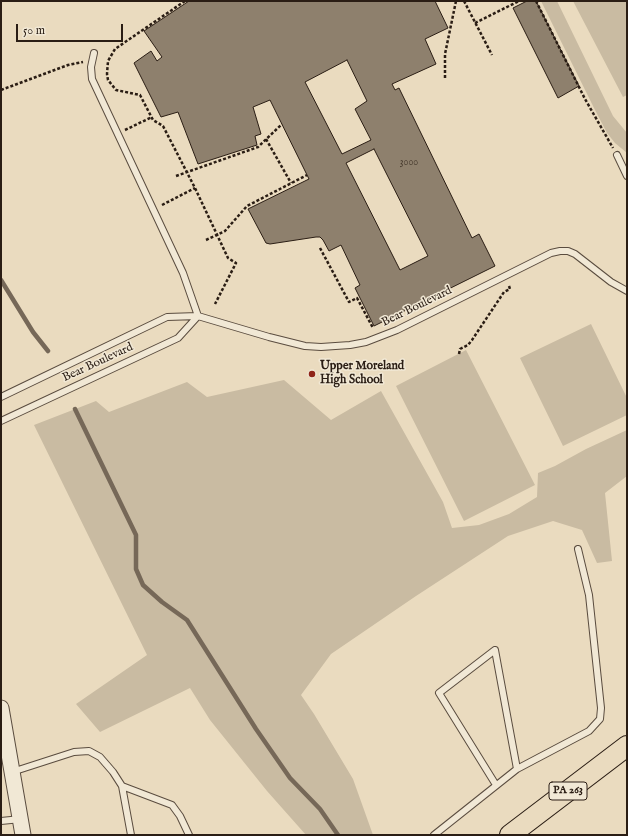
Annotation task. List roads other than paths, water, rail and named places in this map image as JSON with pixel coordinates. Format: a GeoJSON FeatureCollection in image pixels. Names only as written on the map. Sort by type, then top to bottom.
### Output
{"type":"FeatureCollection","features":[{"type":"Feature","properties":{"kind":"highway","name":"PA 263"},"geometry":{"type":"LineString","coordinates":[[510,835],[627,746]]}},
{"type":"Feature","properties":{"kind":"street"},"geometry":{"type":"LineString","coordinates":[[1,708],[23,835]]}},
{"type":"Feature","properties":{"kind":"lane"},"geometry":{"type":"LineString","coordinates":[[94,56],[91,67],[92,79],[183,273],[198,316]]}},
{"type":"Feature","properties":{"kind":"lane"},"geometry":{"type":"LineString","coordinates":[[617,156],[627,176]]}},
{"type":"Feature","properties":{"kind":"lane","name":"Bear Boulevard"},"geometry":{"type":"LineString","coordinates":[[1,397],[167,317],[198,316],[288,343],[322,347],[350,345],[366,342],[390,333],[551,253],[560,251],[568,251],[575,254],[611,282],[627,291]]}},
{"type":"Feature","properties":{"kind":"lane","name":"Bear Boulevard"},"geometry":{"type":"LineString","coordinates":[[1,422],[178,338],[198,316]]}},
{"type":"Feature","properties":{"kind":"lane"},"geometry":{"type":"LineString","coordinates":[[434,835],[517,769],[589,731],[596,726],[600,719],[601,708],[589,595],[578,549]]}},
{"type":"Feature","properties":{"kind":"lane"},"geometry":{"type":"LineString","coordinates":[[496,785],[439,693],[495,650],[517,769]]}},
{"type":"Feature","properties":{"kind":"lane"},"geometry":{"type":"LineString","coordinates":[[12,772],[74,752],[89,751],[100,757],[113,772],[122,786],[131,835]]}},
{"type":"Feature","properties":{"kind":"lane"},"geometry":{"type":"LineString","coordinates":[[122,786],[172,805],[180,816],[189,835]]}},
{"type":"Feature","properties":{"kind":"lane"},"geometry":{"type":"LineString","coordinates":[[1,821],[21,819]]}},
{"type":"Feature","properties":{"kind":"waterway"},"geometry":{"type":"LineString","coordinates":[[1,280],[33,332],[48,351]]}},
{"type":"Feature","properties":{"kind":"waterway"},"geometry":{"type":"LineString","coordinates":[[75,409],[136,535],[136,569],[143,585],[162,602],[187,620],[256,729],[290,778],[320,809],[338,835]]}},
{"type":"Feature","properties":{"kind":"place","name":"Upper Moreland High School"},"geometry":{"type":"Point","coordinates":[312,374]}}]}
